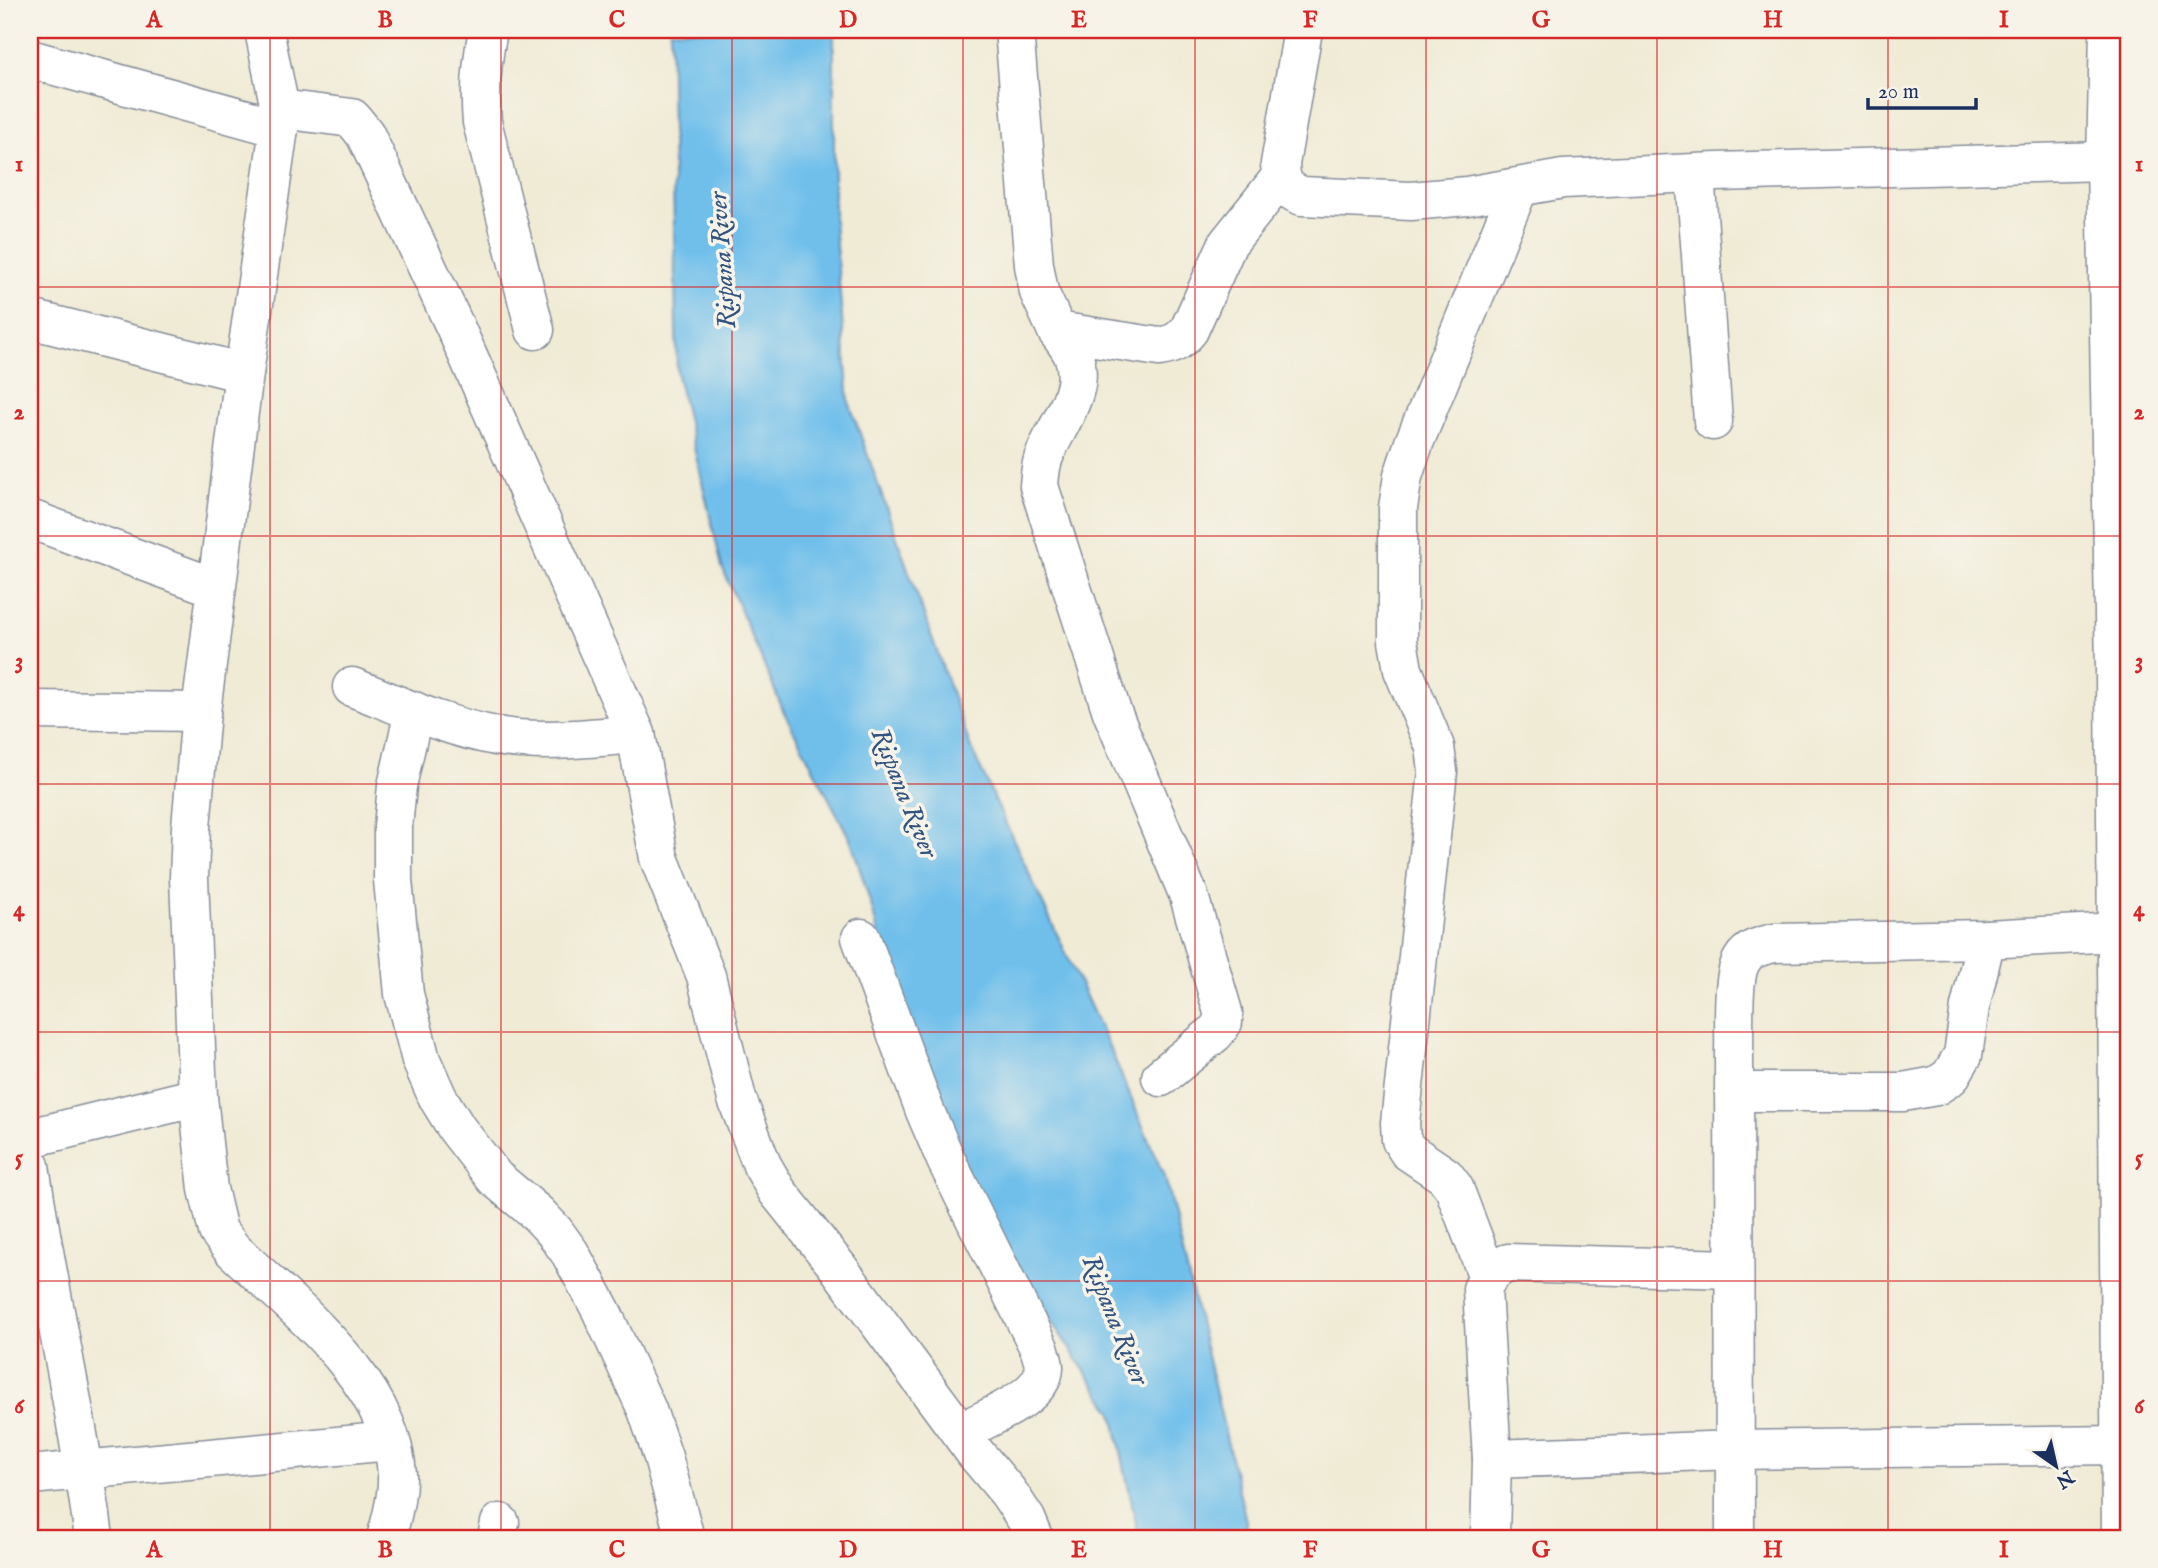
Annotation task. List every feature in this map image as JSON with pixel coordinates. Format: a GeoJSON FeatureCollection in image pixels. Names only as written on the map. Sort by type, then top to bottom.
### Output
{"type":"FeatureCollection","features":[{"type":"Feature","properties":{"kind":"street"},"geometry":{"type":"LineString","coordinates":[[264,30],[279,118],[216,588],[191,827],[189,878],[198,1097],[208,1189],[218,1231],[232,1249],[310,1323],[358,1375],[379,1409],[390,1441],[397,1475],[393,1513],[386,1538]]}},
{"type":"Feature","properties":{"kind":"street"},"geometry":{"type":"LineString","coordinates":[[488,30],[482,72],[482,122],[535,330]]}},
{"type":"Feature","properties":{"kind":"street"},"geometry":{"type":"LineString","coordinates":[[1014,30],[1034,265],[1039,292],[1056,331],[1073,354],[1076,367],[1076,384],[1063,423],[1045,453],[1039,486],[1112,712],[1189,896],[1223,1012],[1223,1022],[1215,1033],[1161,1077]]}},
{"type":"Feature","properties":{"kind":"street"},"geometry":{"type":"LineString","coordinates":[[1303,30],[1280,164],[1280,178],[1290,191],[1302,196],[1411,201],[1467,196],[1563,179],[2106,162]]}},
{"type":"Feature","properties":{"kind":"street"},"geometry":{"type":"LineString","coordinates":[[2109,30],[2106,162],[2122,671],[2117,932],[2123,1210],[2120,1445],[2123,1520]]}},
{"type":"Feature","properties":{"kind":"street"},"geometry":{"type":"LineString","coordinates":[[30,59],[279,118],[352,118],[365,134],[457,331],[636,734],[659,858],[706,976],[737,1099],[762,1165],[777,1191],[1008,1492],[1026,1519],[1034,1538]]}},
{"type":"Feature","properties":{"kind":"street"},"geometry":{"type":"LineString","coordinates":[[1695,174],[1713,421]]}},
{"type":"Feature","properties":{"kind":"street"},"geometry":{"type":"LineString","coordinates":[[1056,331],[1159,347],[1173,345],[1182,339],[1189,330],[1227,243],[1280,178]]}},
{"type":"Feature","properties":{"kind":"street"},"geometry":{"type":"LineString","coordinates":[[1488,1277],[1454,1188],[1445,1176],[1408,1151],[1401,1140],[1400,1123],[1438,771],[1435,747],[1403,670],[1398,641],[1398,508],[1414,443],[1519,187]]}},
{"type":"Feature","properties":{"kind":"street"},"geometry":{"type":"LineString","coordinates":[[30,319],[244,373]]}},
{"type":"Feature","properties":{"kind":"street"},"geometry":{"type":"LineString","coordinates":[[30,519],[216,588]]}},
{"type":"Feature","properties":{"kind":"street"},"geometry":{"type":"LineString","coordinates":[[352,687],[458,727],[498,736],[555,740],[636,734]]}},
{"type":"Feature","properties":{"kind":"street"},"geometry":{"type":"LineString","coordinates":[[30,710],[201,712]]}},
{"type":"Feature","properties":{"kind":"street"},"geometry":{"type":"LineString","coordinates":[[414,711],[397,786],[393,827],[393,880],[404,994],[421,1060],[438,1098],[457,1129],[495,1178],[554,1231],[601,1310],[647,1410],[685,1538]]}},
{"type":"Feature","properties":{"kind":"street"},"geometry":{"type":"LineString","coordinates":[[1735,1538],[1734,1091],[1736,978],[1742,960],[1756,947],[1774,943],[1986,939],[2117,932]]}},
{"type":"Feature","properties":{"kind":"street"},"geometry":{"type":"LineString","coordinates":[[861,938],[925,1111],[946,1160],[1040,1350],[1044,1367],[1040,1384],[1027,1397],[960,1432]]}},
{"type":"Feature","properties":{"kind":"street"},"geometry":{"type":"LineString","coordinates":[[1734,1091],[1903,1092],[1936,1086],[1950,1077],[1963,1055],[1970,1007],[1986,939]]}},
{"type":"Feature","properties":{"kind":"street"},"geometry":{"type":"LineString","coordinates":[[30,1138],[198,1097]]}},
{"type":"Feature","properties":{"kind":"street"},"geometry":{"type":"LineString","coordinates":[[30,1166],[42,1248],[85,1470],[94,1538]]}},
{"type":"Feature","properties":{"kind":"street"},"geometry":{"type":"LineString","coordinates":[[1490,1538],[1492,1459],[1482,1289],[1497,1267],[1508,1263],[1734,1269]]}},
{"type":"Feature","properties":{"kind":"street"},"geometry":{"type":"LineString","coordinates":[[30,1475],[390,1441]]}},
{"type":"Feature","properties":{"kind":"street"},"geometry":{"type":"LineString","coordinates":[[1492,1459],[1735,1450],[2120,1445]]}},
{"type":"Feature","properties":{"kind":"water","name":"Rispana River"},"geometry":{"type":"Polygon","coordinates":[[[670,30],[834,30],[834,222],[849,402],[971,748],[1112,1053],[1166,1181],[1250,1538],[1139,1538],[1113,1413],[988,1227],[886,966],[872,908],[851,841],[784,712],[722,567],[677,375],[670,30]]]}}]}
